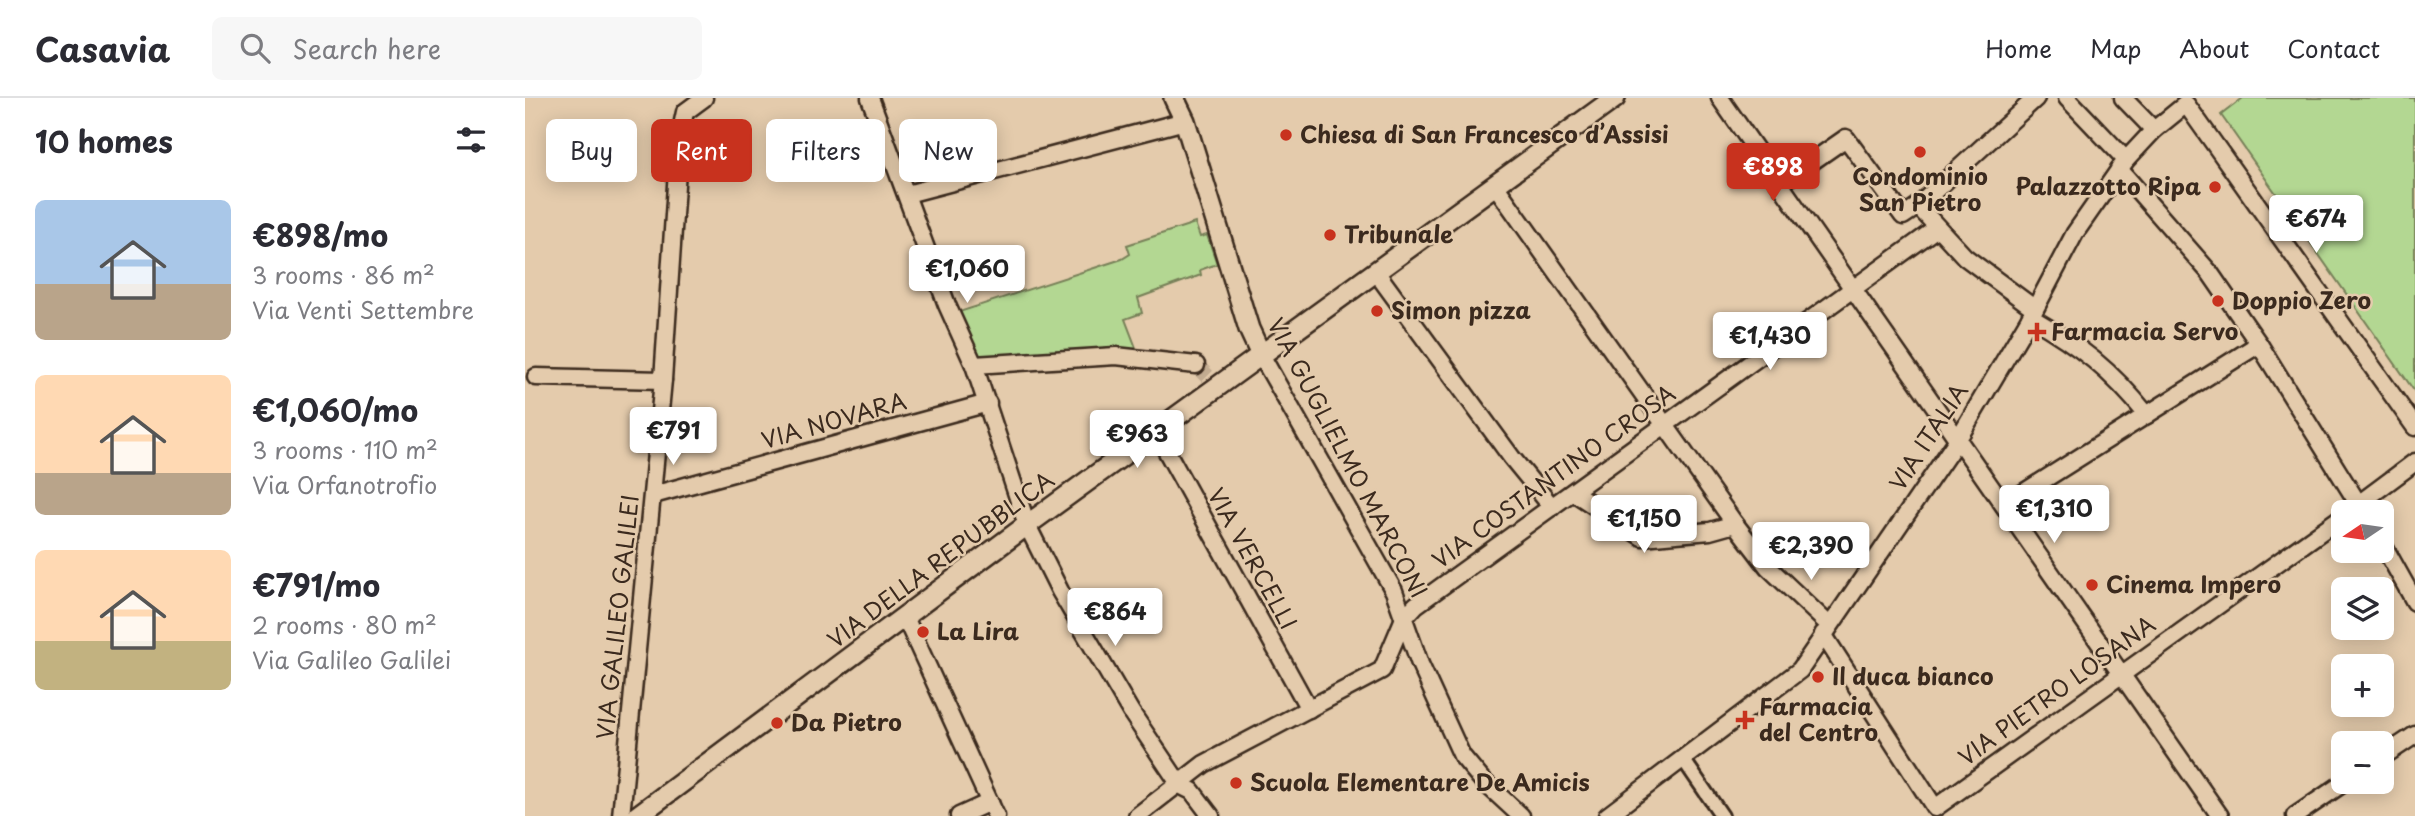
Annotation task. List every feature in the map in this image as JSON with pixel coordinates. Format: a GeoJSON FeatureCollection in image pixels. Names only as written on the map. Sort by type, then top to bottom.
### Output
{"type":"FeatureCollection","features":[{"type":"Feature","properties":{"kind":"street","name":"VIA GALILEO GALILEI"},"geometry":{"type":"LineString","coordinates":[[621,816],[663,380],[679,140],[685,112],[704,98]]}},
{"type":"Feature","properties":{"kind":"street"},"geometry":{"type":"LineString","coordinates":[[870,98],[947,304],[988,403],[1027,525],[1067,603],[1131,712],[1180,785],[1192,791],[1212,816]]}},
{"type":"Feature","properties":{"kind":"street","name":"VIA GUGLIELMO MARCONI"},"geometry":{"type":"LineString","coordinates":[[1174,98],[1185,121],[1249,329],[1261,355],[1394,591],[1420,664],[1462,756],[1482,780],[1521,816]]}},
{"type":"Feature","properties":{"kind":"street","name":"VIA DELLA REPUBBLICA"},"geometry":{"type":"LineString","coordinates":[[637,816],[1156,432],[1213,383],[1261,355],[1615,98]]}},
{"type":"Feature","properties":{"kind":"street"},"geometry":{"type":"LineString","coordinates":[[1720,98],[2220,816]]}},
{"type":"Feature","properties":{"kind":"street"},"geometry":{"type":"LineString","coordinates":[[1781,183],[1846,138],[1903,216],[1918,206],[2036,98]]}},
{"type":"Feature","properties":{"kind":"street"},"geometry":{"type":"LineString","coordinates":[[2067,98],[2210,273],[2259,344],[2351,500]]}},
{"type":"Feature","properties":{"kind":"street"},"geometry":{"type":"LineString","coordinates":[[2123,98],[2154,131]]}},
{"type":"Feature","properties":{"kind":"street"},"geometry":{"type":"LineString","coordinates":[[2191,101],[2415,427]]}},
{"type":"Feature","properties":{"kind":"street","name":"VIA ITALIA"},"geometry":{"type":"LineString","coordinates":[[1607,816],[1800,670],[1958,439],[2033,313],[2075,233],[2122,165],[2154,131],[2191,101]]}},
{"type":"Feature","properties":{"kind":"street"},"geometry":{"type":"LineString","coordinates":[[907,194],[1185,121]]}},
{"type":"Feature","properties":{"kind":"street"},"geometry":{"type":"LineString","coordinates":[[1495,185],[1735,524],[1768,567],[1826,630],[1938,812]]}},
{"type":"Feature","properties":{"kind":"street"},"geometry":{"type":"LineString","coordinates":[[1918,206],[1981,270],[2097,360],[2147,415]]}},
{"type":"Feature","properties":{"kind":"street","name":"VIA COSTANTINO CROSA"},"geometry":{"type":"LineString","coordinates":[[1404,618],[1416,605],[1937,228]]}},
{"type":"Feature","properties":{"kind":"street"},"geometry":{"type":"LineString","coordinates":[[1376,272],[1512,458],[1552,507]]}},
{"type":"Feature","properties":{"kind":"street"},"geometry":{"type":"LineString","coordinates":[[2004,505],[2259,344]]}},
{"type":"Feature","properties":{"kind":"street"},"geometry":{"type":"LineString","coordinates":[[974,365],[1116,356],[1196,365]]}},
{"type":"Feature","properties":{"kind":"street"},"geometry":{"type":"LineString","coordinates":[[536,377],[663,380]]}},
{"type":"Feature","properties":{"kind":"street","name":"VIA NOVARA"},"geometry":{"type":"LineString","coordinates":[[653,495],[988,403]]}},
{"type":"Feature","properties":{"kind":"street","name":"VIA VERCELLI"},"geometry":{"type":"LineString","coordinates":[[1156,432],[1309,709]]}},
{"type":"Feature","properties":{"kind":"street"},"geometry":{"type":"LineString","coordinates":[[2369,500],[2415,462]]}},
{"type":"Feature","properties":{"kind":"street"},"geometry":{"type":"LineString","coordinates":[[1573,492],[1642,537],[1710,531],[1735,524]]}},
{"type":"Feature","properties":{"kind":"street","name":"VIA PIETRO LOSANA"},"geometry":{"type":"LineString","coordinates":[[1938,812],[2119,673],[2331,524]]}},
{"type":"Feature","properties":{"kind":"street"},"geometry":{"type":"LineString","coordinates":[[2394,564],[2415,602]]}},
{"type":"Feature","properties":{"kind":"street"},"geometry":{"type":"LineString","coordinates":[[905,617],[993,809],[959,816]]}},
{"type":"Feature","properties":{"kind":"street"},"geometry":{"type":"LineString","coordinates":[[1137,816],[1204,764],[1382,670],[1404,618]]}},
{"type":"Feature","properties":{"kind":"street"},"geometry":{"type":"LineString","coordinates":[[2394,749],[2415,735]]}},
{"type":"Feature","properties":{"kind":"street"},"geometry":{"type":"LineString","coordinates":[[1683,759],[1722,816]]}},
{"type":"Feature","properties":{"kind":"street"},"geometry":{"type":"LineString","coordinates":[[2295,816],[2331,792]]}},
{"type":"Feature","properties":{"kind":"green space"},"geometry":{"type":"Polygon","coordinates":[[[2243,98],[2415,98],[2415,392],[2221,115],[2243,98]]]}},
{"type":"Feature","properties":{"kind":"green space"},"geometry":{"type":"Polygon","coordinates":[[[1195,223],[1200,237],[1207,235],[1217,264],[1200,270],[1201,275],[1138,298],[1142,313],[1125,319],[1138,353],[978,356],[959,312],[1122,259],[1130,254],[1127,245],[1195,223]]]}},
{"type":"Feature","properties":{"kind":"tunnel"},"geometry":{"type":"LineString","coordinates":[[1196,365],[1209,378]]}},
{"type":"Feature","properties":{"kind":"place","name":"Chiesa di San Francesco d’Assisi"},"geometry":{"type":"Point","coordinates":[1286,135]}},
{"type":"Feature","properties":{"kind":"place","name":"Condominio San Pietro"},"geometry":{"type":"Point","coordinates":[1920,152]}},
{"type":"Feature","properties":{"kind":"place","name":"Palazzotto Ripa"},"geometry":{"type":"Point","coordinates":[2215,187]}},
{"type":"Feature","properties":{"kind":"place","name":"Tribunale"},"geometry":{"type":"Point","coordinates":[1330,235]}},
{"type":"Feature","properties":{"kind":"place","name":"Doppio Zero"},"geometry":{"type":"Point","coordinates":[2218,301]}},
{"type":"Feature","properties":{"kind":"place","name":"Simon pizza"},"geometry":{"type":"Point","coordinates":[1377,311]}},
{"type":"Feature","properties":{"kind":"place","name":"Farmacia Servo"},"geometry":{"type":"Point","coordinates":[2037,332]}},
{"type":"Feature","properties":{"kind":"place","name":"Cinema Impero"},"geometry":{"type":"Point","coordinates":[2092,585]}},
{"type":"Feature","properties":{"kind":"place","name":"La Lira"},"geometry":{"type":"Point","coordinates":[923,632]}},
{"type":"Feature","properties":{"kind":"place","name":"Il duca bianco"},"geometry":{"type":"Point","coordinates":[1818,677]}},
{"type":"Feature","properties":{"kind":"place","name":"Farmacia del Centro"},"geometry":{"type":"Point","coordinates":[1745,720]}},
{"type":"Feature","properties":{"kind":"place","name":"Da Pietro"},"geometry":{"type":"Point","coordinates":[777,723]}},
{"type":"Feature","properties":{"kind":"place","name":"Scuola Elementare De Amicis"},"geometry":{"type":"Point","coordinates":[1236,783]}}]}
